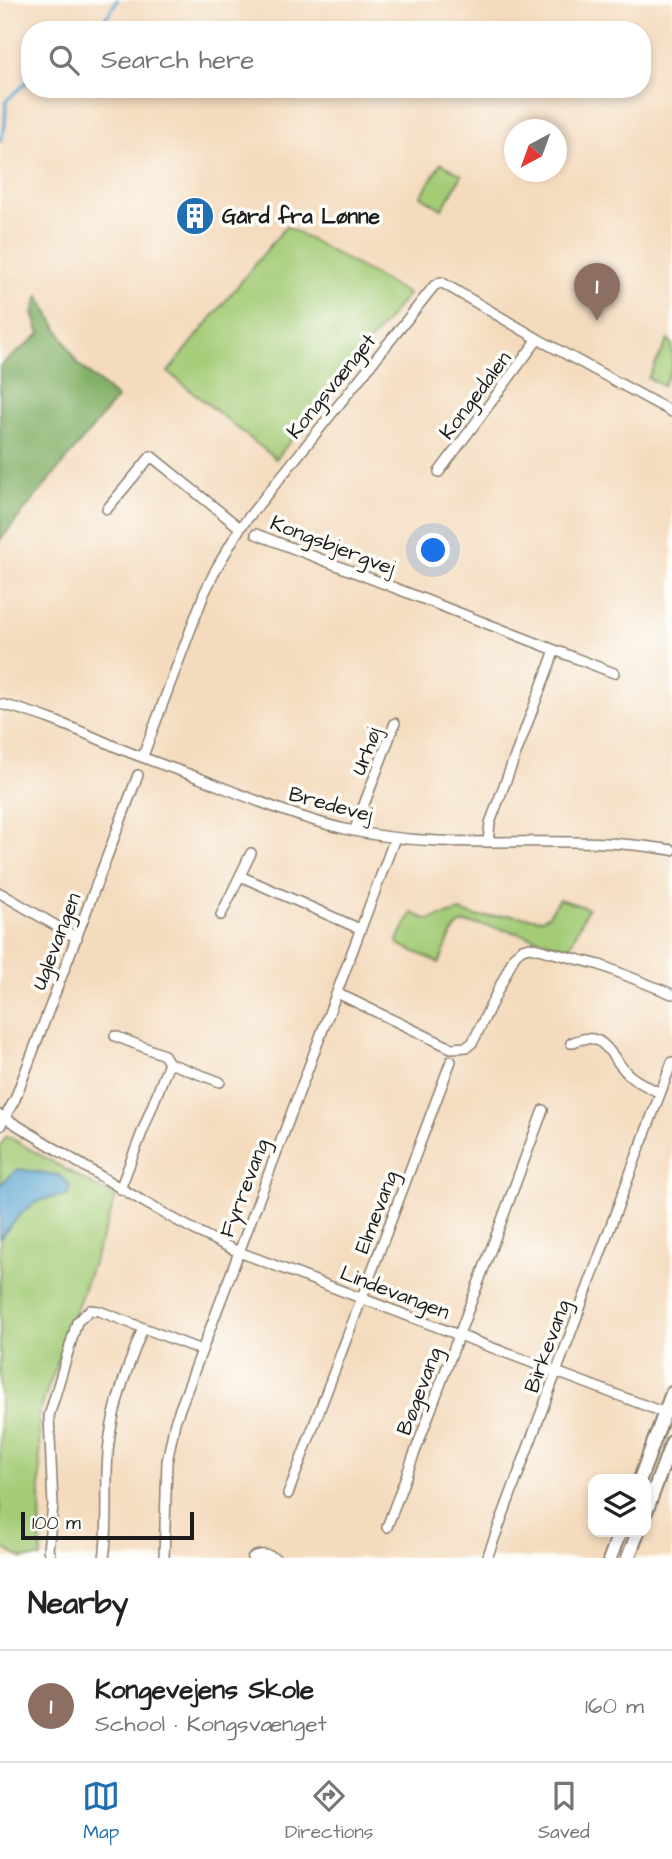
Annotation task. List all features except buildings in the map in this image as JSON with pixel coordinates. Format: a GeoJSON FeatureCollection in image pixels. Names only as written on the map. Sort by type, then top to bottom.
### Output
{"type":"FeatureCollection","features":[{"type":"Feature","properties":{"kind":"main road"},"geometry":{"type":"LineString","coordinates":[[642,1474],[672,1393]]}},
{"type":"Feature","properties":{"kind":"main road"},"geometry":{"type":"LineString","coordinates":[[651,1499],[672,1442]]}},
{"type":"Feature","properties":{"kind":"main road"},"geometry":{"type":"LineString","coordinates":[[610,1558],[618,1537]]}},
{"type":"Feature","properties":{"kind":"main road"},"geometry":{"type":"LineString","coordinates":[[628,1558],[636,1537]]}},
{"type":"Feature","properties":{"kind":"street","name":"Kongsvænget"},"geometry":{"type":"LineString","coordinates":[[143,756],[204,594],[240,527],[434,286],[441,282],[538,339],[672,412]]}},
{"type":"Feature","properties":{"kind":"street","name":"Kongedalen"},"geometry":{"type":"LineString","coordinates":[[439,472],[538,339]]}},
{"type":"Feature","properties":{"kind":"street","name":"Kongsbjergvej"},"geometry":{"type":"LineString","coordinates":[[107,509],[151,456],[240,527]]}},
{"type":"Feature","properties":{"kind":"street","name":"Kongsbjergvej"},"geometry":{"type":"LineString","coordinates":[[256,534],[614,673]]}},
{"type":"Feature","properties":{"kind":"street"},"geometry":{"type":"LineString","coordinates":[[488,842],[490,823],[555,650]]}},
{"type":"Feature","properties":{"kind":"street","name":"Bredevej"},"geometry":{"type":"LineString","coordinates":[[0,704],[21,709],[261,803],[354,831],[432,841],[586,841],[635,844],[672,850]]}},
{"type":"Feature","properties":{"kind":"street","name":"Urhøj"},"geometry":{"type":"LineString","coordinates":[[354,831],[395,723]]}},
{"type":"Feature","properties":{"kind":"street","name":"Uglevangen"},"geometry":{"type":"LineString","coordinates":[[2,1120],[15,1099],[138,775]]}},
{"type":"Feature","properties":{"kind":"street","name":"Fyrrevang"},"geometry":{"type":"LineString","coordinates":[[164,1558],[167,1462],[175,1422],[395,838]]}},
{"type":"Feature","properties":{"kind":"street"},"geometry":{"type":"LineString","coordinates":[[220,915],[251,853]]}},
{"type":"Feature","properties":{"kind":"street"},"geometry":{"type":"LineString","coordinates":[[240,876],[360,929]]}},
{"type":"Feature","properties":{"kind":"street"},"geometry":{"type":"LineString","coordinates":[[0,893],[77,937]]}},
{"type":"Feature","properties":{"kind":"street"},"geometry":{"type":"LineString","coordinates":[[337,993],[451,1048],[460,1049],[473,1042],[515,955],[522,949],[530,947],[600,965],[672,995]]}},
{"type":"Feature","properties":{"kind":"street"},"geometry":{"type":"LineString","coordinates":[[115,1036],[164,1055],[169,1063],[219,1082]]}},
{"type":"Feature","properties":{"kind":"street"},"geometry":{"type":"LineString","coordinates":[[570,1043],[584,1037],[594,1037],[627,1073],[660,1093]]}},
{"type":"Feature","properties":{"kind":"street","name":"Elmevang"},"geometry":{"type":"LineString","coordinates":[[288,1494],[451,1061]]}},
{"type":"Feature","properties":{"kind":"street","name":"Birkevang"},"geometry":{"type":"LineString","coordinates":[[487,1558],[672,1062]]}},
{"type":"Feature","properties":{"kind":"street"},"geometry":{"type":"LineString","coordinates":[[120,1188],[169,1063]]}},
{"type":"Feature","properties":{"kind":"street","name":"Bøgevang"},"geometry":{"type":"LineString","coordinates":[[387,1527],[543,1110]]}},
{"type":"Feature","properties":{"kind":"street","name":"Lindevangen"},"geometry":{"type":"LineString","coordinates":[[2,1120],[200,1234],[239,1252],[665,1413]]}},
{"type":"Feature","properties":{"kind":"street"},"geometry":{"type":"LineString","coordinates":[[51,1558],[48,1550],[53,1505],[50,1416],[77,1321],[90,1310],[99,1311],[201,1350]]}},
{"type":"Feature","properties":{"kind":"street"},"geometry":{"type":"LineString","coordinates":[[104,1558],[108,1445],[122,1382],[143,1328]]}},
{"type":"Feature","properties":{"kind":"street"},"geometry":{"type":"LineString","coordinates":[[252,1558],[269,1555],[275,1558]]}},
{"type":"Feature","properties":{"kind":"green space"},"geometry":{"type":"Polygon","coordinates":[[[441,163],[462,175],[442,209],[421,196],[441,163]]]}},
{"type":"Feature","properties":{"kind":"green space"},"geometry":{"type":"Polygon","coordinates":[[[286,226],[408,294],[276,459],[168,372],[286,226]]]}},
{"type":"Feature","properties":{"kind":"green space"},"geometry":{"type":"Polygon","coordinates":[[[39,296],[78,364],[117,398],[0,540],[0,366],[40,334],[33,313],[39,296]]]}},
{"type":"Feature","properties":{"kind":"green space"},"geometry":{"type":"Polygon","coordinates":[[[668,340],[672,343],[672,369],[663,386],[648,378],[668,340]]]}},
{"type":"Feature","properties":{"kind":"green space"},"geometry":{"type":"Polygon","coordinates":[[[559,899],[588,908],[569,948],[512,932],[466,923],[459,925],[452,933],[439,963],[398,944],[397,941],[412,913],[428,920],[460,911],[479,917],[509,915],[542,919],[549,915],[559,899]]]}},
{"type":"Feature","properties":{"kind":"green space"},"geometry":{"type":"Polygon","coordinates":[[[7,1136],[116,1198],[39,1414],[41,1558],[22,1558],[0,1547],[0,1146],[7,1136]]]}},
{"type":"Feature","properties":{"kind":"water"},"geometry":{"type":"Polygon","coordinates":[[[17,1169],[58,1175],[70,1185],[67,1196],[44,1199],[28,1208],[0,1238],[0,1185],[17,1169]]]}},
{"type":"Feature","properties":{"kind":"waterway"},"geometry":{"type":"LineString","coordinates":[[101,21],[117,0]]}},
{"type":"Feature","properties":{"kind":"waterway"},"geometry":{"type":"LineString","coordinates":[[0,141],[5,126],[6,101],[21,87]]}},
{"type":"Feature","properties":{"kind":"place","name":"Gård fra Lønne"},"geometry":{"type":"Point","coordinates":[195,216]}},
{"type":"Feature","properties":{"kind":"place","name":"Kongevejens Skole"},"geometry":{"type":"Point","coordinates":[597,321]}}]}
